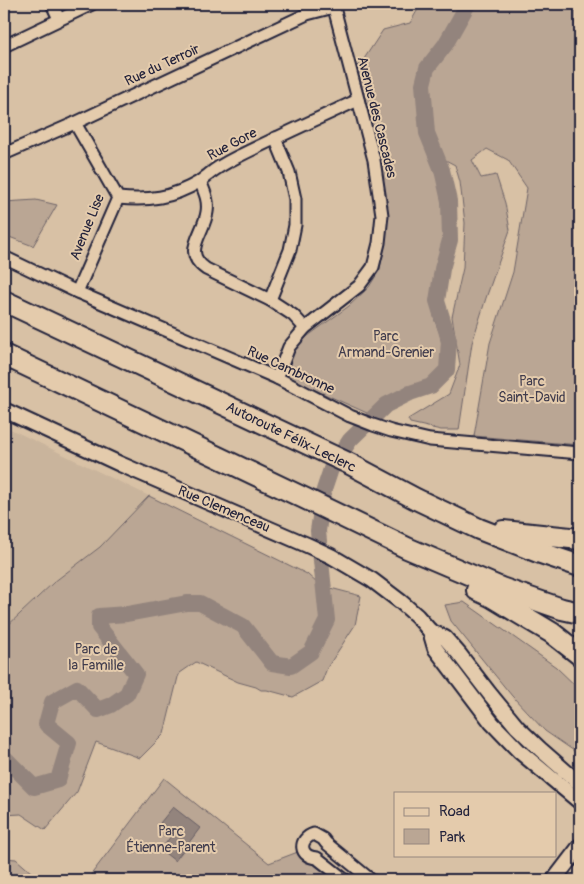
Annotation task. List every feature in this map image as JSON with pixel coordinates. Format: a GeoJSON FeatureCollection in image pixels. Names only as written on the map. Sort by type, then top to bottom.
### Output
{"type":"FeatureCollection","features":[{"type":"Feature","properties":{"kind":"highway","name":"Autoroute Félix-Leclerc"},"geometry":{"type":"LineString","coordinates":[[4,301],[350,464],[416,499],[479,529],[580,566]]}},
{"type":"Feature","properties":{"kind":"highway"},"geometry":{"type":"LineString","coordinates":[[4,356],[407,548],[501,588],[562,609],[580,613]]}},
{"type":"Feature","properties":{"kind":"highway"},"geometry":{"type":"LineString","coordinates":[[479,529],[580,539]]}},
{"type":"Feature","properties":{"kind":"highway"},"geometry":{"type":"LineString","coordinates":[[407,548],[431,567],[492,597],[552,633],[580,655]]}},
{"type":"Feature","properties":{"kind":"street"},"geometry":{"type":"LineString","coordinates":[[52,4],[59,20]]}},
{"type":"Feature","properties":{"kind":"street"},"geometry":{"type":"LineString","coordinates":[[4,46],[92,4]]}},
{"type":"Feature","properties":{"kind":"street","name":"Avenue des Cascades"},"geometry":{"type":"LineString","coordinates":[[277,378],[289,347],[305,328],[359,286],[373,267],[379,243],[382,215],[374,160],[333,5]]}},
{"type":"Feature","properties":{"kind":"street","name":"Rue du Terroir"},"geometry":{"type":"LineString","coordinates":[[4,154],[75,123],[307,14],[333,5]]}},
{"type":"Feature","properties":{"kind":"street","name":"Rue Gore"},"geometry":{"type":"LineString","coordinates":[[118,198],[136,200],[155,199],[173,194],[200,181],[234,158],[358,100]]}},
{"type":"Feature","properties":{"kind":"street","name":"Avenue Lise"},"geometry":{"type":"LineString","coordinates":[[75,123],[118,198],[77,292]]}},
{"type":"Feature","properties":{"kind":"street"},"geometry":{"type":"LineString","coordinates":[[270,300],[290,250],[295,225],[295,199],[289,172],[275,138]]}},
{"type":"Feature","properties":{"kind":"street"},"geometry":{"type":"LineString","coordinates":[[200,181],[207,199],[208,211],[194,246],[194,256],[199,265],[270,300],[293,315],[305,328]]}},
{"type":"Feature","properties":{"kind":"street","name":"Rue Cambronne"},"geometry":{"type":"LineString","coordinates":[[4,257],[77,292],[277,378],[350,416],[373,425],[430,440],[580,453]]}},
{"type":"Feature","properties":{"kind":"street","name":"Rue Clemenceau"},"geometry":{"type":"LineString","coordinates":[[4,410],[120,464],[307,544],[372,580],[417,616],[430,632],[435,648],[492,723],[519,751],[580,802]]}},
{"type":"Feature","properties":{"kind":"street","name":"Rue Clemenceau"},"geometry":{"type":"LineString","coordinates":[[430,632],[445,638],[517,727],[580,784]]}},
{"type":"Feature","properties":{"kind":"street"},"geometry":{"type":"LineString","coordinates":[[345,880],[316,858],[307,856],[303,850],[303,842],[308,836],[314,834],[323,839],[371,880]]}},
{"type":"Feature","properties":{"kind":"street"},"geometry":{"type":"LineString","coordinates":[[554,880],[580,846]]}},
{"type":"Feature","properties":{"kind":"street"},"geometry":{"type":"LineString","coordinates":[[574,880],[580,872]]}},
{"type":"Feature","properties":{"kind":"shaded area"},"geometry":{"type":"Polygon","coordinates":[[[4,426],[149,496],[100,547],[53,582],[4,629],[4,426]]]}},
{"type":"Feature","properties":{"kind":"shaded area"},"geometry":{"type":"Polygon","coordinates":[[[173,807],[200,828],[175,861],[161,850],[173,833],[160,823],[173,807]]]}},
{"type":"Feature","properties":{"kind":"green space"},"geometry":{"type":"Polygon","coordinates":[[[421,4],[580,4],[580,445],[474,436],[490,343],[513,272],[527,188],[508,160],[487,149],[472,160],[481,178],[496,175],[505,203],[510,230],[472,343],[459,430],[441,430],[410,423],[408,419],[449,394],[460,365],[452,317],[463,268],[465,223],[460,182],[455,165],[436,155],[432,157],[447,205],[445,227],[440,256],[435,271],[431,301],[443,351],[443,362],[438,373],[420,388],[389,400],[367,413],[284,376],[297,344],[349,306],[369,287],[380,269],[385,234],[350,67],[360,65],[383,30],[410,23],[421,4]]]}},
{"type":"Feature","properties":{"kind":"green space"},"geometry":{"type":"Polygon","coordinates":[[[36,200],[57,205],[33,246],[4,235],[4,202],[36,200]]]}},
{"type":"Feature","properties":{"kind":"green space","name":"Parc de la Famille"},"geometry":{"type":"Polygon","coordinates":[[[149,496],[307,574],[319,585],[361,596],[355,625],[327,668],[322,681],[293,697],[261,690],[238,682],[196,662],[180,673],[178,677],[164,734],[140,758],[96,742],[77,792],[45,830],[21,814],[4,815],[4,629],[54,582],[100,547],[149,496]]]}},
{"type":"Feature","properties":{"kind":"green space"},"geometry":{"type":"Polygon","coordinates":[[[464,602],[556,667],[580,690],[580,755],[545,731],[512,696],[451,621],[445,605],[464,602]]]}},
{"type":"Feature","properties":{"kind":"green space","name":"Parc Étienne-Parent"},"geometry":{"type":"Polygon","coordinates":[[[164,778],[269,863],[303,850],[345,880],[95,880],[90,876],[164,778]]]}},
{"type":"Feature","properties":{"kind":"green space"},"geometry":{"type":"Polygon","coordinates":[[[4,858],[16,859],[40,880],[4,880],[4,858]]]}},
{"type":"Feature","properties":{"kind":"waterway"},"geometry":{"type":"LineString","coordinates":[[4,757],[34,787],[58,780],[69,743],[46,724],[52,702],[77,688],[98,710],[111,705],[127,694],[136,674],[99,627],[99,616],[127,614],[187,603],[200,603],[243,626],[272,663],[291,666],[311,652],[327,620],[318,531],[324,490],[331,469],[350,440],[386,405],[410,393],[431,386],[447,370],[449,340],[437,301],[442,269],[450,240],[449,201],[442,170],[427,133],[423,84],[427,68],[445,45],[468,4]]}},
{"type":"Feature","properties":{"kind":"waterway"},"geometry":{"type":"LineString","coordinates":[[4,875],[11,880]]}},
{"type":"Feature","properties":{"kind":"park label","name":"Parc Armand-Grenier"},"geometry":{"type":"Point","coordinates":[386,344]}},
{"type":"Feature","properties":{"kind":"park label","name":"Parc Saint-David"},"geometry":{"type":"Point","coordinates":[532,390]}}]}
